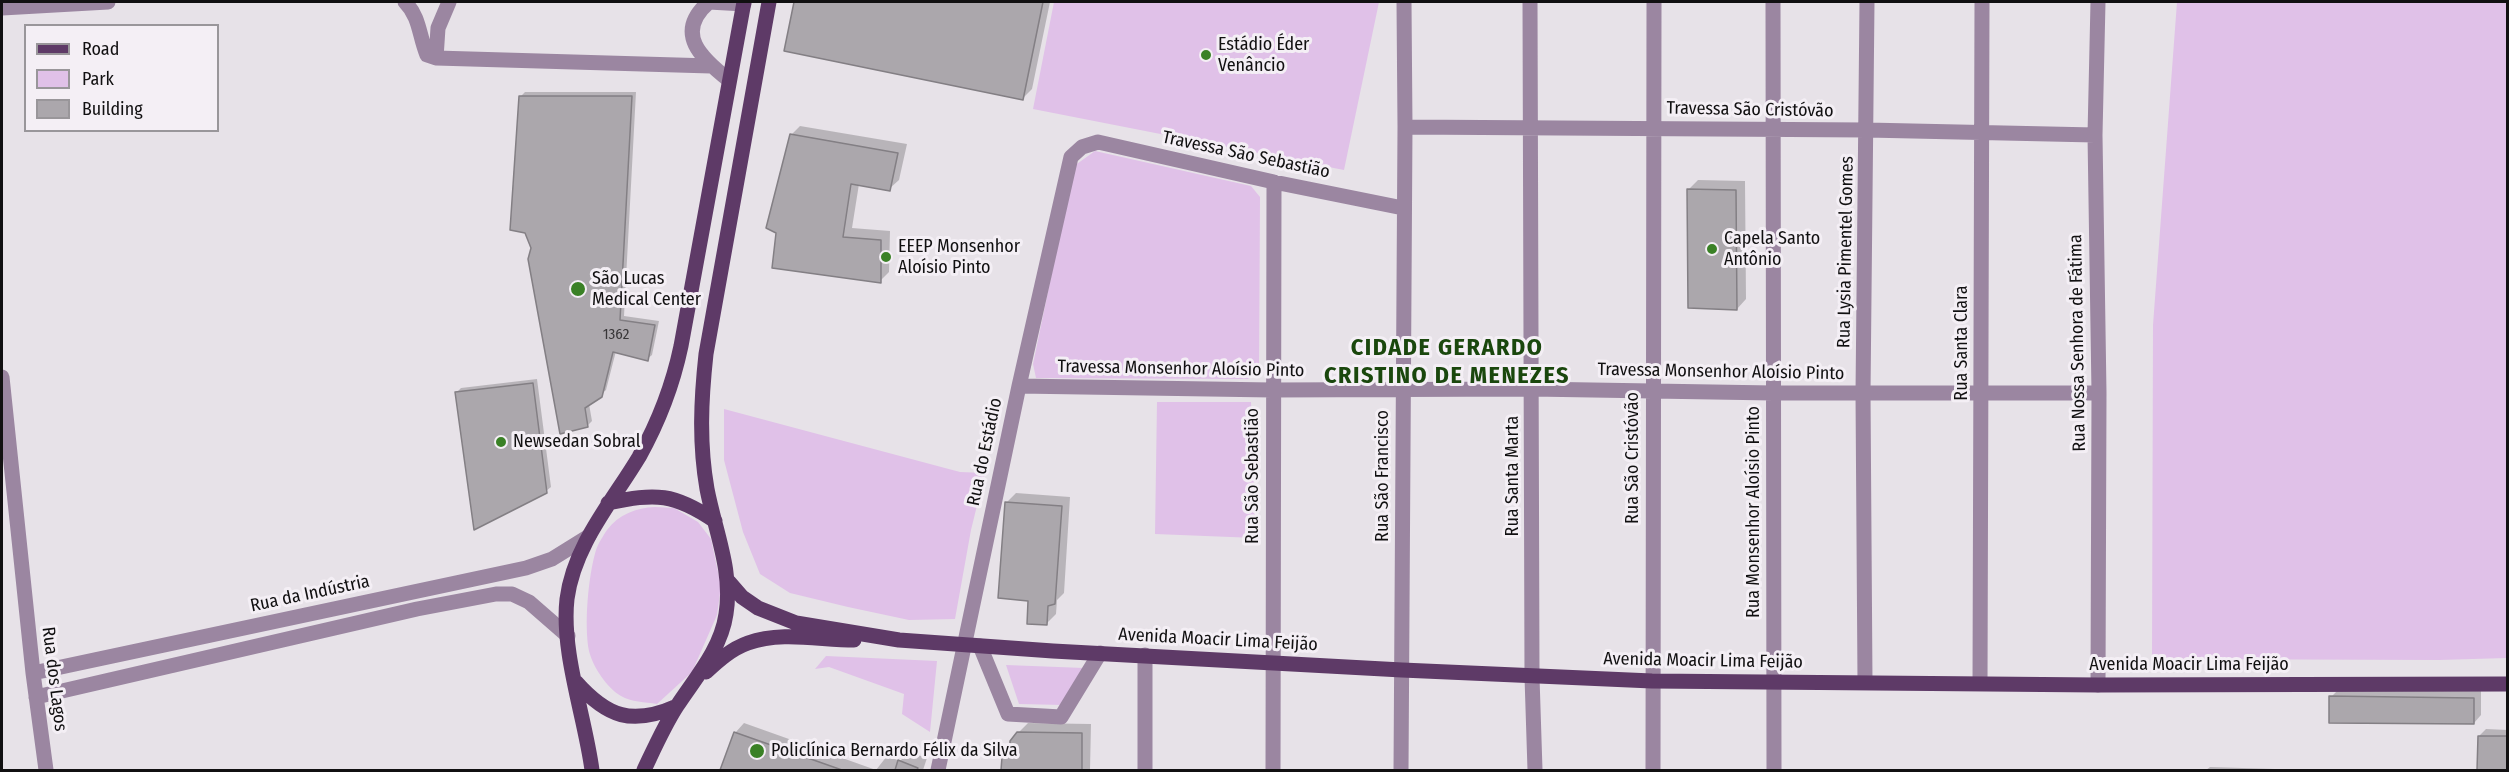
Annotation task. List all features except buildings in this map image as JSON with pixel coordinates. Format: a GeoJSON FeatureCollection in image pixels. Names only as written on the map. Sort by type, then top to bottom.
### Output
{"type":"FeatureCollection","features":[{"type":"Feature","properties":{"kind":"main road"},"geometry":{"type":"LineString","coordinates":[[644,771],[677,706],[696,680],[716,644],[726,616],[729,582],[707,491],[702,458],[700,430],[702,388],[706,354],[769,2]]}},
{"type":"Feature","properties":{"kind":"main road"},"geometry":{"type":"LineString","coordinates":[[592,771],[574,679],[566,613],[567,597],[589,536],[639,456],[674,377],[744,3]]}},
{"type":"Feature","properties":{"kind":"main road"},"geometry":{"type":"LineString","coordinates":[[608,503],[644,497],[678,499],[715,521]]}},
{"type":"Feature","properties":{"kind":"main road"},"geometry":{"type":"LineString","coordinates":[[729,582],[742,597],[772,615],[796,623],[899,640]]}},
{"type":"Feature","properties":{"kind":"main road"},"geometry":{"type":"LineString","coordinates":[[696,680],[726,655],[747,644],[768,638],[899,640]]}},
{"type":"Feature","properties":{"kind":"main road","name":"Avenida Moacir Lima Feijão"},"geometry":{"type":"LineString","coordinates":[[899,640],[1273,663],[1652,681],[2098,685],[2508,684]]}},
{"type":"Feature","properties":{"kind":"main road"},"geometry":{"type":"LineString","coordinates":[[574,679],[592,700],[610,712],[632,717],[650,716],[677,706]]}},
{"type":"Feature","properties":{"kind":"street"},"geometry":{"type":"LineString","coordinates":[[2,8],[108,2]]}},
{"type":"Feature","properties":{"kind":"street"},"geometry":{"type":"LineString","coordinates":[[405,2],[417,19],[423,45],[428,55],[436,58],[711,66]]}},
{"type":"Feature","properties":{"kind":"street"},"geometry":{"type":"LineString","coordinates":[[436,58],[438,28],[449,2]]}},
{"type":"Feature","properties":{"kind":"street"},"geometry":{"type":"LineString","coordinates":[[703,2],[744,3]]}},
{"type":"Feature","properties":{"kind":"street"},"geometry":{"type":"LineString","coordinates":[[709,2],[698,15],[692,31],[696,50],[729,80]]}},
{"type":"Feature","properties":{"kind":"street","name":"Rua São Francisco"},"geometry":{"type":"LineString","coordinates":[[1401,771],[1404,2]]}},
{"type":"Feature","properties":{"kind":"street","name":"Rua Santa Marta"},"geometry":{"type":"LineString","coordinates":[[1530,2],[1532,677],[1535,771]]}},
{"type":"Feature","properties":{"kind":"street","name":"Rua São Cristóvão"},"geometry":{"type":"LineString","coordinates":[[1653,771],[1654,2]]}},
{"type":"Feature","properties":{"kind":"street","name":"Rua Monsenhor Aloísio Pinto"},"geometry":{"type":"LineString","coordinates":[[1773,2],[1774,771]]}},
{"type":"Feature","properties":{"kind":"street","name":"Rua Lysia Pimentel Gomes"},"geometry":{"type":"LineString","coordinates":[[1865,682],[1863,393],[1867,2]]}},
{"type":"Feature","properties":{"kind":"street","name":"Rua Santa Clara"},"geometry":{"type":"LineString","coordinates":[[1980,683],[1982,2]]}},
{"type":"Feature","properties":{"kind":"street","name":"Rua Nossa Senhora de Fátima"},"geometry":{"type":"LineString","coordinates":[[2098,2],[2095,135],[2098,685]]}},
{"type":"Feature","properties":{"kind":"street","name":"Travessa São Cristóvão"},"geometry":{"type":"LineString","coordinates":[[1405,127],[1867,130],[2095,135]]}},
{"type":"Feature","properties":{"kind":"street","name":"Travessa São Sebastião"},"geometry":{"type":"LineString","coordinates":[[1082,147],[1098,142],[1274,182],[1403,208]]}},
{"type":"Feature","properties":{"kind":"street","name":"Rua do Estádio"},"geometry":{"type":"LineString","coordinates":[[938,771],[1019,386],[1071,157],[1082,147]]}},
{"type":"Feature","properties":{"kind":"street","name":"Rua São Sebastião"},"geometry":{"type":"LineString","coordinates":[[1273,771],[1274,182]]}},
{"type":"Feature","properties":{"kind":"street","name":"Rua dos Lagos"},"geometry":{"type":"LineString","coordinates":[[2,377],[33,673],[46,771]]}},
{"type":"Feature","properties":{"kind":"street","name":"Travessa Monsenhor Aloísio Pinto"},"geometry":{"type":"LineString","coordinates":[[1019,386],[1272,390],[1532,389],[1773,393],[2098,393]]}},
{"type":"Feature","properties":{"kind":"street","name":"Rua da Indústria"},"geometry":{"type":"LineString","coordinates":[[33,673],[526,568],[559,556],[589,536]]}},
{"type":"Feature","properties":{"kind":"street"},"geometry":{"type":"LineString","coordinates":[[36,697],[417,609],[496,594],[512,594],[529,602],[568,636]]}},
{"type":"Feature","properties":{"kind":"street"},"geometry":{"type":"LineString","coordinates":[[980,646],[1008,714],[1061,717],[1100,653]]}},
{"type":"Feature","properties":{"kind":"street"},"geometry":{"type":"LineString","coordinates":[[1145,656],[1145,771]]}},
{"type":"Feature","properties":{"kind":"green space","name":"Estádio Éder Venâncio"},"geometry":{"type":"Polygon","coordinates":[[[1054,2],[1379,2],[1344,170],[1033,109],[1054,2]]]}},
{"type":"Feature","properties":{"kind":"green space"},"geometry":{"type":"Polygon","coordinates":[[[2177,2],[2507,2],[2507,658],[2439,660],[2152,659],[2153,325],[2177,2]]]}},
{"type":"Feature","properties":{"kind":"green space"},"geometry":{"type":"Polygon","coordinates":[[[1095,151],[1251,186],[1260,197],[1259,373],[1248,379],[1036,378],[1033,364],[1074,166],[1095,151]]]}},
{"type":"Feature","properties":{"kind":"green space"},"geometry":{"type":"Polygon","coordinates":[[[1157,402],[1251,402],[1256,538],[1155,534],[1157,402]]]}},
{"type":"Feature","properties":{"kind":"green space"},"geometry":{"type":"Polygon","coordinates":[[[724,409],[960,472],[985,473],[971,530],[955,619],[909,620],[848,607],[790,593],[760,574],[743,532],[724,460],[724,409]]]}},
{"type":"Feature","properties":{"kind":"green space"},"geometry":{"type":"Polygon","coordinates":[[[655,507],[674,508],[698,522],[711,539],[721,586],[717,615],[692,672],[657,704],[629,700],[611,688],[601,676],[591,657],[587,628],[591,574],[596,550],[601,540],[612,524],[622,516],[635,510],[655,507]]]}},
{"type":"Feature","properties":{"kind":"green space"},"geometry":{"type":"Polygon","coordinates":[[[826,656],[937,661],[930,732],[902,714],[904,694],[829,667],[815,669],[826,656]]]}},
{"type":"Feature","properties":{"kind":"green space"},"geometry":{"type":"Polygon","coordinates":[[[1006,665],[1084,668],[1063,705],[1019,704],[1006,665]]]}},
{"type":"Feature","properties":{"kind":"place","name":"Estádio Éder Venâncio"},"geometry":{"type":"Point","coordinates":[1206,55]}},
{"type":"Feature","properties":{"kind":"place","name":"Capela Santo Antônio"},"geometry":{"type":"Point","coordinates":[1712,249]}},
{"type":"Feature","properties":{"kind":"place","name":"EEEP Monsenhor Aloísio Pinto"},"geometry":{"type":"Point","coordinates":[886,257]}},
{"type":"Feature","properties":{"kind":"place","name":"São Lucas Medical Center"},"geometry":{"type":"Point","coordinates":[578,289]}},
{"type":"Feature","properties":{"kind":"place","name":"Newsedan Sobral"},"geometry":{"type":"Point","coordinates":[501,442]}},
{"type":"Feature","properties":{"kind":"place","name":"Policlínica Bernardo Félix da Silva"},"geometry":{"type":"Point","coordinates":[757,751]}},
{"type":"Feature","properties":{"kind":"district","name":"CIDADE GERARDO CRISTINO DE MENEZES"},"geometry":{"type":"Point","coordinates":[1447,362]}}]}
